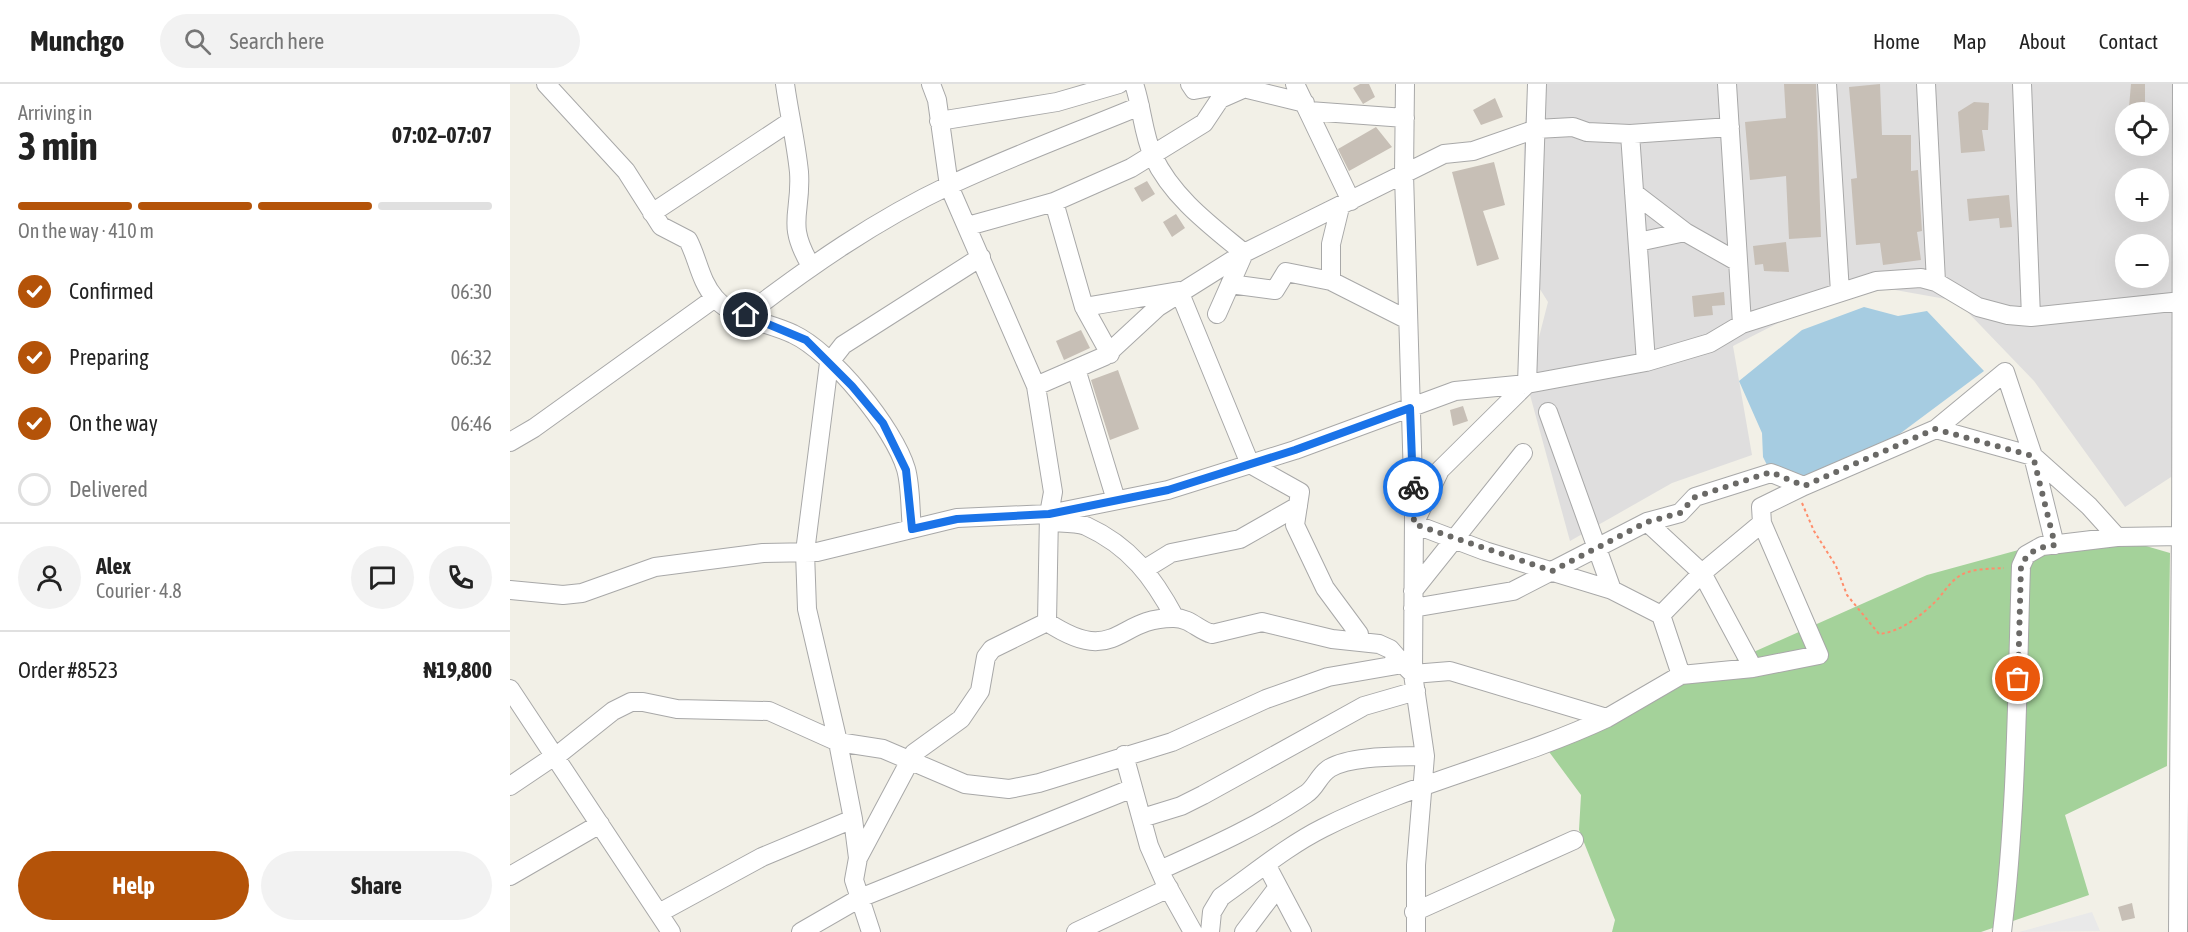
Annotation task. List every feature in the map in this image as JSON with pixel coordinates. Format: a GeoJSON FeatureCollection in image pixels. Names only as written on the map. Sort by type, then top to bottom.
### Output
{"type":"FeatureCollection","features":[{"type":"Feature","properties":{"kind":"street"},"geometry":{"type":"LineString","coordinates":[[546,84],[626,171],[661,226],[688,240],[695,253],[703,282],[715,298],[726,308],[806,340],[883,423],[906,470],[912,529]]}},
{"type":"Feature","properties":{"kind":"street"},"geometry":{"type":"LineString","coordinates":[[785,84],[800,183],[795,232],[799,246],[810,266]]}},
{"type":"Feature","properties":{"kind":"street"},"geometry":{"type":"LineString","coordinates":[[931,84],[937,100],[949,186],[1036,386],[1053,492],[1049,518],[1047,622]]}},
{"type":"Feature","properties":{"kind":"street"},"geometry":{"type":"LineString","coordinates":[[939,121],[1057,102],[1119,84]]}},
{"type":"Feature","properties":{"kind":"street"},"geometry":{"type":"LineString","coordinates":[[1134,84],[1153,155],[1176,192],[1198,215],[1244,253]]}},
{"type":"Feature","properties":{"kind":"street"},"geometry":{"type":"LineString","coordinates":[[1190,84],[1194,90],[1227,84],[1249,86],[1307,107],[1405,118]]}},
{"type":"Feature","properties":{"kind":"street"},"geometry":{"type":"LineString","coordinates":[[1295,84],[1307,107],[1346,204],[1331,244],[1331,281]]}},
{"type":"Feature","properties":{"kind":"street"},"geometry":{"type":"LineString","coordinates":[[1405,84],[1404,174],[1414,524],[1411,676],[1425,756],[1425,787],[1416,865],[1416,932]]}},
{"type":"Feature","properties":{"kind":"street"},"geometry":{"type":"LineString","coordinates":[[1727,84],[1742,324]]}},
{"type":"Feature","properties":{"kind":"street"},"geometry":{"type":"LineString","coordinates":[[1827,84],[1840,292]]}},
{"type":"Feature","properties":{"kind":"street"},"geometry":{"type":"LineString","coordinates":[[1926,84],[1936,282]]}},
{"type":"Feature","properties":{"kind":"street"},"geometry":{"type":"LineString","coordinates":[[2022,84],[2031,316]]}},
{"type":"Feature","properties":{"kind":"street"},"geometry":{"type":"LineString","coordinates":[[2178,932],[2185,138],[2182,84]]}},
{"type":"Feature","properties":{"kind":"street"},"geometry":{"type":"LineString","coordinates":[[968,226],[1054,202],[1131,168],[1204,123],[1220,99],[1249,86]]}},
{"type":"Feature","properties":{"kind":"street"},"geometry":{"type":"LineString","coordinates":[[1414,524],[1440,470],[1527,384],[1536,129],[1532,88]]}},
{"type":"Feature","properties":{"kind":"street"},"geometry":{"type":"LineString","coordinates":[[746,315],[810,266],[871,228],[949,186],[1140,106]]}},
{"type":"Feature","properties":{"kind":"street"},"geometry":{"type":"LineString","coordinates":[[652,213],[791,121]]}},
{"type":"Feature","properties":{"kind":"street"},"geometry":{"type":"LineString","coordinates":[[1036,386],[1110,354],[1150,314],[1179,291],[1244,253],[1444,154],[1473,151],[1536,129],[1573,127],[1587,132],[1630,134],[1730,127]]}},
{"type":"Feature","properties":{"kind":"street"},"geometry":{"type":"LineString","coordinates":[[1630,134],[1646,362]]}},
{"type":"Feature","properties":{"kind":"street"},"geometry":{"type":"LineString","coordinates":[[1634,193],[1685,232],[1738,262]]}},
{"type":"Feature","properties":{"kind":"street"},"geometry":{"type":"LineString","coordinates":[[1054,202],[1084,307],[1110,354]]}},
{"type":"Feature","properties":{"kind":"street"},"geometry":{"type":"LineString","coordinates":[[1638,242],[1685,232]]}},
{"type":"Feature","properties":{"kind":"street"},"geometry":{"type":"LineString","coordinates":[[1217,314],[1244,253]]}},
{"type":"Feature","properties":{"kind":"street"},"geometry":{"type":"LineString","coordinates":[[871,932],[855,880],[858,858],[853,819],[838,742],[807,609],[805,552],[829,363],[843,345],[981,257]]}},
{"type":"Feature","properties":{"kind":"street"},"geometry":{"type":"LineString","coordinates":[[1230,284],[1275,290],[1286,272],[1331,281],[1408,320]]}},
{"type":"Feature","properties":{"kind":"street"},"geometry":{"type":"LineString","coordinates":[[1049,518],[1116,500],[1168,490],[1250,464],[1455,392],[1527,384],[1646,362],[1710,343],[1742,324],[1840,292],[1893,279],[1921,278],[1936,282],[1978,307],[2008,315],[2031,316],[2182,302]]}},
{"type":"Feature","properties":{"kind":"street"},"geometry":{"type":"LineString","coordinates":[[1084,307],[1179,291]]}},
{"type":"Feature","properties":{"kind":"street"},"geometry":{"type":"LineString","coordinates":[[1179,291],[1250,464],[1299,492],[1294,525],[1324,588],[1359,634]]}},
{"type":"Feature","properties":{"kind":"street"},"geometry":{"type":"LineString","coordinates":[[510,442],[534,428],[715,298]]}},
{"type":"Feature","properties":{"kind":"street"},"geometry":{"type":"LineString","coordinates":[[1076,369],[1116,500]]}},
{"type":"Feature","properties":{"kind":"street"},"geometry":{"type":"LineString","coordinates":[[1210,932],[1212,912],[1221,897],[1320,829],[1373,805],[1562,739],[1607,717],[1681,675],[1753,668],[1819,655],[1762,523],[1761,507],[1935,429],[2005,372],[2033,456],[2055,545]]}},
{"type":"Feature","properties":{"kind":"street"},"geometry":{"type":"LineString","coordinates":[[1548,412],[1612,590]]}},
{"type":"Feature","properties":{"kind":"street"},"geometry":{"type":"LineString","coordinates":[[1935,429],[2033,456],[2089,506],[2117,537]]}},
{"type":"Feature","properties":{"kind":"street"},"geometry":{"type":"LineString","coordinates":[[1413,600],[1455,539],[1523,453]]}},
{"type":"Feature","properties":{"kind":"street"},"geometry":{"type":"LineString","coordinates":[[1413,600],[1513,591],[1647,522],[1680,513],[1695,497],[1771,472],[1804,486]]}},
{"type":"Feature","properties":{"kind":"street"},"geometry":{"type":"LineString","coordinates":[[1145,569],[1171,553],[1240,539],[1298,506]]}},
{"type":"Feature","properties":{"kind":"street"},"geometry":{"type":"LineString","coordinates":[[510,590],[563,595],[582,592],[655,567],[763,553],[817,552],[957,519],[1049,518],[1084,525],[1140,562],[1155,582],[1175,618]]}},
{"type":"Feature","properties":{"kind":"street"},"geometry":{"type":"LineString","coordinates":[[1647,522],[1702,573],[1753,668]]}},
{"type":"Feature","properties":{"kind":"street"},"geometry":{"type":"LineString","coordinates":[[1661,615],[1702,573],[1762,523]]}},
{"type":"Feature","properties":{"kind":"street"},"geometry":{"type":"LineString","coordinates":[[1414,524],[1612,590],[1661,615],[1681,675]]}},
{"type":"Feature","properties":{"kind":"street"},"geometry":{"type":"LineString","coordinates":[[2002,932],[2008,885],[2021,566],[2026,555],[2042,546],[2117,537],[2183,536]]}},
{"type":"Feature","properties":{"kind":"street"},"geometry":{"type":"LineString","coordinates":[[1047,622],[1080,640],[1100,642],[1113,639],[1147,623],[1175,618],[1189,621],[1212,634],[1262,622],[1332,639],[1379,644],[1390,649],[1411,676]]}},
{"type":"Feature","properties":{"kind":"street"},"geometry":{"type":"LineString","coordinates":[[858,858],[914,753],[961,719],[980,691],[986,657],[992,649],[1047,622]]}},
{"type":"Feature","properties":{"kind":"street"},"geometry":{"type":"LineString","coordinates":[[510,786],[554,757],[613,711],[631,702],[677,709],[769,711],[838,742],[883,749],[965,784],[1009,789],[1039,783],[1172,742],[1266,699],[1328,677],[1411,676],[1450,671],[1607,717]]}},
{"type":"Feature","properties":{"kind":"street"},"geometry":{"type":"LineString","coordinates":[[1142,818],[1188,802],[1364,706],[1411,676]]}},
{"type":"Feature","properties":{"kind":"street"},"geometry":{"type":"LineString","coordinates":[[510,689],[671,932]]}},
{"type":"Feature","properties":{"kind":"street"},"geometry":{"type":"LineString","coordinates":[[1124,755],[1160,870],[1193,932]]}},
{"type":"Feature","properties":{"kind":"street"},"geometry":{"type":"LineString","coordinates":[[1160,870],[1212,847],[1294,802],[1310,792],[1317,779],[1331,767],[1352,761],[1425,756]]}},
{"type":"Feature","properties":{"kind":"street"},"geometry":{"type":"LineString","coordinates":[[801,932],[860,898],[1133,788]]}},
{"type":"Feature","properties":{"kind":"street"},"geometry":{"type":"LineString","coordinates":[[659,913],[762,857],[853,819]]}},
{"type":"Feature","properties":{"kind":"street"},"geometry":{"type":"LineString","coordinates":[[510,876],[600,824]]}},
{"type":"Feature","properties":{"kind":"street"},"geometry":{"type":"LineString","coordinates":[[1415,911],[1574,840]]}},
{"type":"Feature","properties":{"kind":"street"},"geometry":{"type":"LineString","coordinates":[[1267,866],[1302,932]]}},
{"type":"Feature","properties":{"kind":"street"},"geometry":{"type":"LineString","coordinates":[[1244,932],[1278,886]]}},
{"type":"Feature","properties":{"kind":"street"},"geometry":{"type":"LineString","coordinates":[[1076,932],[1168,888]]}},
{"type":"Feature","properties":{"kind":"path"},"geometry":{"type":"LineString","coordinates":[[1804,486],[1802,503],[1814,531],[1836,566],[1847,595],[1879,634],[1898,630],[1934,604],[1958,576],[1973,571],[2021,566]]}},
{"type":"Feature","properties":{"kind":"shaded area"},"geometry":{"type":"Polygon","coordinates":[[[1528,84],[2188,84],[2188,466],[2125,507],[2034,381],[1957,301],[1856,283],[1733,346],[1752,455],[1672,483],[1570,541],[1527,384],[1548,302],[1523,262],[1524,140],[1528,84]]]}},
{"type":"Feature","properties":{"kind":"shaded area"},"geometry":{"type":"Polygon","coordinates":[[[2092,912],[2100,931],[2019,932],[2092,912]]]}},
{"type":"Feature","properties":{"kind":"green space"},"geometry":{"type":"Polygon","coordinates":[[[2091,530],[2170,553],[2167,766],[2065,815],[2089,895],[1981,932],[1612,932],[1615,920],[1579,830],[1581,795],[1544,745],[1927,575],[2091,530]]]}},
{"type":"Feature","properties":{"kind":"water"},"geometry":{"type":"Polygon","coordinates":[[[1864,307],[1898,316],[1927,311],[1984,371],[1866,459],[1824,477],[1771,473],[1763,457],[1762,433],[1739,381],[1802,330],[1864,307]]]}},
{"type":"Feature","properties":{"kind":"building"},"geometry":{"type":"Polygon","coordinates":[[[1360,84],[1369,84],[1375,97],[1363,104],[1353,88],[1360,84]]]}},
{"type":"Feature","properties":{"kind":"building"},"geometry":{"type":"Polygon","coordinates":[[[1784,84],[1816,84],[1821,237],[1789,239],[1786,176],[1750,180],[1745,122],[1786,118],[1784,84]]]}},
{"type":"Feature","properties":{"kind":"building"},"geometry":{"type":"Polygon","coordinates":[[[1880,84],[1882,135],[1911,135],[1911,171],[1918,170],[1922,231],[1917,232],[1921,260],[1883,265],[1880,243],[1856,245],[1851,179],[1857,178],[1849,87],[1880,84]]]}},
{"type":"Feature","properties":{"kind":"building"},"geometry":{"type":"Polygon","coordinates":[[[2131,84],[2145,84],[2145,102],[2129,102],[2131,84]]]}},
{"type":"Feature","properties":{"kind":"building"},"geometry":{"type":"Polygon","coordinates":[[[1495,98],[1503,117],[1481,125],[1473,110],[1495,98]]]}},
{"type":"Feature","properties":{"kind":"building"},"geometry":{"type":"Polygon","coordinates":[[[1974,102],[1989,103],[1988,130],[1982,130],[1985,151],[1961,153],[1958,112],[1974,102]]]}},
{"type":"Feature","properties":{"kind":"building"},"geometry":{"type":"Polygon","coordinates":[[[1376,127],[1392,147],[1349,171],[1338,149],[1376,127]]]}},
{"type":"Feature","properties":{"kind":"building"},"geometry":{"type":"Polygon","coordinates":[[[1494,162],[1505,205],[1483,211],[1499,259],[1477,266],[1452,172],[1494,162]]]}},
{"type":"Feature","properties":{"kind":"building"},"geometry":{"type":"Polygon","coordinates":[[[1147,181],[1155,194],[1142,202],[1134,188],[1147,181]]]}},
{"type":"Feature","properties":{"kind":"building"},"geometry":{"type":"Polygon","coordinates":[[[2009,195],[2012,227],[2000,228],[1999,218],[1969,221],[1967,199],[2009,195]]]}},
{"type":"Feature","properties":{"kind":"building"},"geometry":{"type":"Polygon","coordinates":[[[1176,214],[1185,228],[1172,237],[1163,222],[1176,214]]]}},
{"type":"Feature","properties":{"kind":"building"},"geometry":{"type":"Polygon","coordinates":[[[1786,242],[1789,272],[1764,271],[1763,264],[1755,265],[1753,246],[1786,242]]]}},
{"type":"Feature","properties":{"kind":"building"},"geometry":{"type":"Polygon","coordinates":[[[1724,292],[1725,305],[1712,306],[1713,315],[1694,317],[1692,296],[1724,292]]]}},
{"type":"Feature","properties":{"kind":"building"},"geometry":{"type":"Polygon","coordinates":[[[1081,330],[1090,348],[1064,360],[1056,341],[1081,330]]]}},
{"type":"Feature","properties":{"kind":"building"},"geometry":{"type":"Polygon","coordinates":[[[1118,370],[1139,429],[1110,440],[1091,380],[1118,370]]]}},
{"type":"Feature","properties":{"kind":"building"},"geometry":{"type":"Polygon","coordinates":[[[1463,406],[1468,421],[1453,426],[1450,410],[1463,406]]]}},
{"type":"Feature","properties":{"kind":"building"},"geometry":{"type":"Polygon","coordinates":[[[2132,903],[2135,918],[2122,921],[2118,907],[2132,903]]]}},
{"type":"Feature","properties":{"kind":"way so far"},"geometry":{"type":"LineString","coordinates":[[1413,487],[1414,524],[1552,571],[1647,522],[1680,513],[1695,497],[1771,472],[1804,486],[1935,429],[2033,456],[2055,545],[2042,546],[2026,555],[2021,566],[2018,679]]}},
{"type":"Feature","properties":{"kind":"route"},"geometry":{"type":"LineString","coordinates":[[746,315],[806,340],[852,386],[883,423],[906,470],[912,529],[957,519],[1049,514],[1168,490],[1295,450],[1410,408],[1413,487]]}}]}
